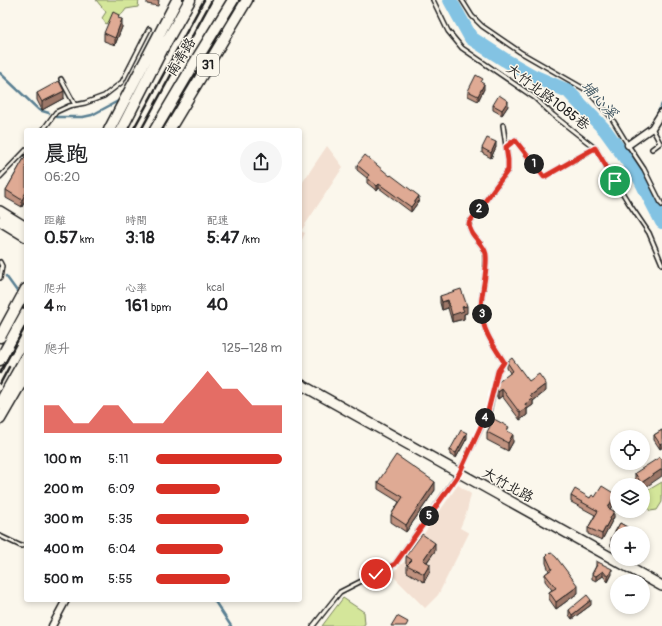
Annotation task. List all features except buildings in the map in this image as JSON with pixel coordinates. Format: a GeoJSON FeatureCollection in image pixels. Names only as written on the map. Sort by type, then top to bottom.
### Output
{"type":"FeatureCollection","features":[{"type":"Feature","properties":{"kind":"main road"},"geometry":{"type":"LineString","coordinates":[[110,128],[177,0]]}},
{"type":"Feature","properties":{"kind":"main road","name":"南青路"},"geometry":{"type":"LineString","coordinates":[[122,128],[164,46],[190,0]]}},
{"type":"Feature","properties":{"kind":"main road","name":"南青路"},"geometry":{"type":"LineString","coordinates":[[157,128],[233,0]]}},
{"type":"Feature","properties":{"kind":"main road","name":"31"},"geometry":{"type":"LineString","coordinates":[[170,128],[247,0]]}},
{"type":"Feature","properties":{"kind":"main road"},"geometry":{"type":"LineString","coordinates":[[0,336],[24,293]]}},
{"type":"Feature","properties":{"kind":"main road"},"geometry":{"type":"LineString","coordinates":[[0,360],[24,317]]}},
{"type":"Feature","properties":{"kind":"main road"},"geometry":{"type":"LineString","coordinates":[[0,403],[24,361]]}},
{"type":"Feature","properties":{"kind":"main road"},"geometry":{"type":"LineString","coordinates":[[0,419],[24,377]]}},
{"type":"Feature","properties":{"kind":"street"},"geometry":{"type":"LineString","coordinates":[[628,146],[652,128],[662,112]]}},
{"type":"Feature","properties":{"kind":"street"},"geometry":{"type":"LineString","coordinates":[[0,211],[24,226]]}},
{"type":"Feature","properties":{"kind":"street"},"geometry":{"type":"LineString","coordinates":[[0,222],[24,236]]}},
{"type":"Feature","properties":{"kind":"street","name":"大竹北路"},"geometry":{"type":"LineString","coordinates":[[302,385],[662,586]]}},
{"type":"Feature","properties":{"kind":"street"},"geometry":{"type":"LineString","coordinates":[[52,626],[65,602]]}},
{"type":"Feature","properties":{"kind":"lane","name":"大竹北路1085巷"},"geometry":{"type":"LineString","coordinates":[[433,0],[448,31],[462,48],[535,98],[553,115],[595,148],[648,233],[662,264]]}},
{"type":"Feature","properties":{"kind":"lane"},"geometry":{"type":"LineString","coordinates":[[462,0],[472,16],[482,26],[520,52],[588,91],[611,117],[644,169],[662,205]]}},
{"type":"Feature","properties":{"kind":"lane"},"geometry":{"type":"LineString","coordinates":[[44,128],[56,112],[69,106],[85,103],[104,96],[122,82],[149,28]]}},
{"type":"Feature","properties":{"kind":"lane"},"geometry":{"type":"LineString","coordinates":[[61,79],[75,105]]}},
{"type":"Feature","properties":{"kind":"lane"},"geometry":{"type":"LineString","coordinates":[[313,626],[340,592],[395,564],[459,474],[488,411],[498,371],[504,362],[485,332],[481,309],[486,272],[486,253],[469,229],[469,223],[508,170],[503,125]]}},
{"type":"Feature","properties":{"kind":"lane"},"geometry":{"type":"LineString","coordinates":[[652,128],[660,143],[652,149]]}},
{"type":"Feature","properties":{"kind":"lane"},"geometry":{"type":"LineString","coordinates":[[506,147],[515,140],[544,177],[595,148]]}},
{"type":"Feature","properties":{"kind":"lane"},"geometry":{"type":"LineString","coordinates":[[0,177],[24,152]]}},
{"type":"Feature","properties":{"kind":"lane"},"geometry":{"type":"LineString","coordinates":[[0,262],[2,266],[0,278]]}},
{"type":"Feature","properties":{"kind":"lane"},"geometry":{"type":"LineString","coordinates":[[0,536],[21,546],[24,545]]}},
{"type":"Feature","properties":{"kind":"shaded area"},"geometry":{"type":"Polygon","coordinates":[[[327,146],[343,167],[302,229],[302,183],[327,146]]]}},
{"type":"Feature","properties":{"kind":"shaded area"},"geometry":{"type":"Polygon","coordinates":[[[302,232],[305,233],[302,240],[302,232]]]}},
{"type":"Feature","properties":{"kind":"shaded area"},"geometry":{"type":"Polygon","coordinates":[[[458,485],[471,494],[467,511],[460,528],[469,533],[438,595],[425,608],[391,574],[405,561],[458,485]]]}},
{"type":"Feature","properties":{"kind":"green space"},"geometry":{"type":"Polygon","coordinates":[[[96,0],[139,0],[138,7],[126,9],[119,16],[106,24],[102,18],[106,12],[96,0]]]}},
{"type":"Feature","properties":{"kind":"green space"},"geometry":{"type":"Polygon","coordinates":[[[662,482],[662,502],[657,510],[650,511],[650,489],[662,482]]]}},
{"type":"Feature","properties":{"kind":"green space"},"geometry":{"type":"Polygon","coordinates":[[[343,598],[364,612],[365,624],[362,626],[322,626],[343,598]]]}},
{"type":"Feature","properties":{"kind":"waterway","name":"埔心溪"},"geometry":{"type":"LineString","coordinates":[[450,0],[471,38],[533,76],[568,91],[605,130],[639,177],[662,222]]}},
{"type":"Feature","properties":{"kind":"waterway"},"geometry":{"type":"LineString","coordinates":[[142,56],[155,31]]}},
{"type":"Feature","properties":{"kind":"waterway"},"geometry":{"type":"LineString","coordinates":[[0,73],[39,110],[49,113]]}},
{"type":"Feature","properties":{"kind":"waterway"},"geometry":{"type":"LineString","coordinates":[[57,117],[83,117],[92,115],[120,100]]}},
{"type":"Feature","properties":{"kind":"waterway"},"geometry":{"type":"LineString","coordinates":[[657,114],[662,104]]}},
{"type":"Feature","properties":{"kind":"waterway"},"geometry":{"type":"LineString","coordinates":[[6,276],[19,294]]}},
{"type":"Feature","properties":{"kind":"waterway"},"geometry":{"type":"LineString","coordinates":[[215,602],[231,626]]}},
{"type":"Feature","properties":{"kind":"railway"},"geometry":{"type":"LineString","coordinates":[[134,128],[204,0]]}},
{"type":"Feature","properties":{"kind":"railway"},"geometry":{"type":"LineString","coordinates":[[142,128],[212,0]]}},
{"type":"Feature","properties":{"kind":"railway"},"geometry":{"type":"LineString","coordinates":[[0,373],[24,329]]}},
{"type":"Feature","properties":{"kind":"railway"},"geometry":{"type":"LineString","coordinates":[[0,384],[9,367]]}},
{"type":"Feature","properties":{"kind":"route"},"geometry":{"type":"LineString","coordinates":[[376,574],[395,564],[459,474],[488,411],[498,371],[504,362],[485,332],[481,309],[486,272],[486,253],[469,229],[469,223],[508,170],[506,147],[515,140],[544,177],[595,148],[615,181]]}}]}
